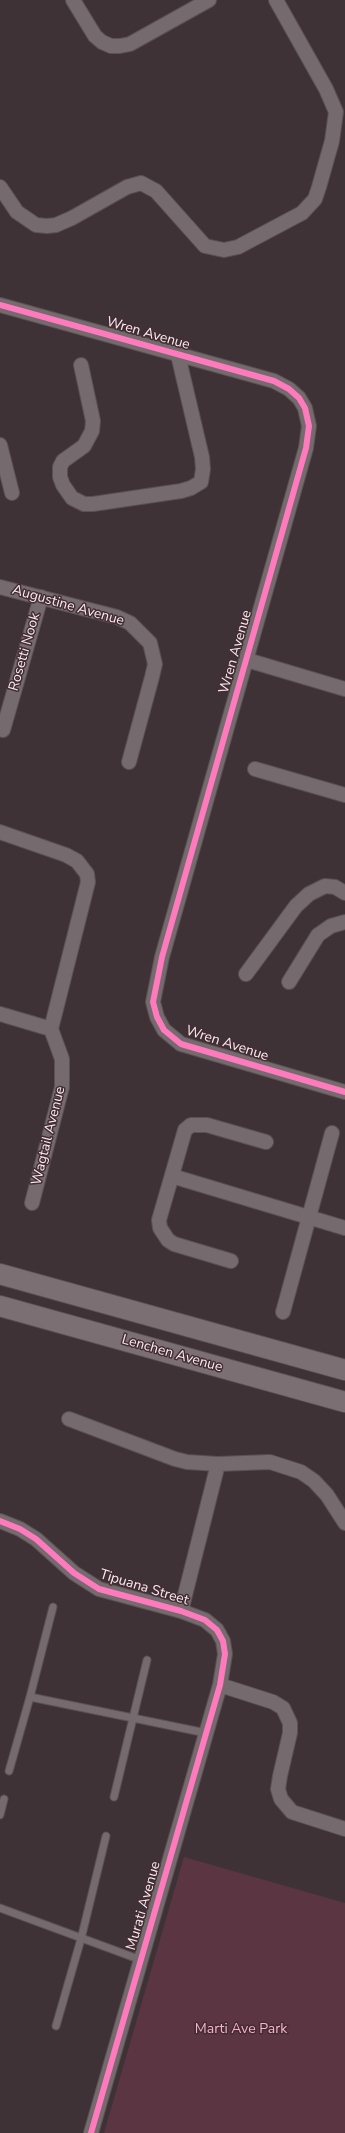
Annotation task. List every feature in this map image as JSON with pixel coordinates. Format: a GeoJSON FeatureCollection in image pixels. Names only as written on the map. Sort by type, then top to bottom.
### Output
{"type":"FeatureCollection","features":[{"type":"Feature","properties":{"kind":"main road"},"geometry":{"type":"LineString","coordinates":[[0,1274],[345,1370]]}},
{"type":"Feature","properties":{"kind":"main road","name":"Lenchen Avenue"},"geometry":{"type":"LineString","coordinates":[[0,1306],[345,1402]]}},
{"type":"Feature","properties":{"kind":"street"},"geometry":{"type":"LineString","coordinates":[[73,0],[95,36],[102,42],[111,46],[130,44],[209,0]]}},
{"type":"Feature","properties":{"kind":"street"},"geometry":{"type":"LineString","coordinates":[[0,187],[17,212],[36,225],[47,226],[56,225],[72,218],[127,187],[141,184],[156,192],[205,246],[224,250],[238,247],[302,213],[315,199],[319,188],[332,141],[336,112],[326,88],[276,0]]}},
{"type":"Feature","properties":{"kind":"street","name":"Wren Avenue"},"geometry":{"type":"LineString","coordinates":[[0,305],[274,381],[289,389],[299,398],[308,417],[309,426],[306,448],[162,957],[153,1002],[157,1016],[164,1030],[181,1044],[345,1092]]}},
{"type":"Feature","properties":{"kind":"street"},"geometry":{"type":"LineString","coordinates":[[81,365],[93,421],[92,431],[84,446],[63,461],[60,467],[60,477],[63,485],[72,498],[84,504],[93,504],[181,491],[191,488],[201,482],[203,469],[202,456],[178,355]]}},
{"type":"Feature","properties":{"kind":"street"},"geometry":{"type":"LineString","coordinates":[[0,445],[12,494]]}},
{"type":"Feature","properties":{"kind":"street","name":"Augustine Avenue"},"geometry":{"type":"LineString","coordinates":[[0,586],[117,618],[130,623],[150,643],[155,664],[129,762]]}},
{"type":"Feature","properties":{"kind":"street","name":"Rosetti Nook"},"geometry":{"type":"LineString","coordinates":[[3,730],[40,597]]}},
{"type":"Feature","properties":{"kind":"street"},"geometry":{"type":"LineString","coordinates":[[247,660],[345,689]]}},
{"type":"Feature","properties":{"kind":"street"},"geometry":{"type":"LineString","coordinates":[[255,769],[345,795]]}},
{"type":"Feature","properties":{"kind":"street"},"geometry":{"type":"LineString","coordinates":[[0,832],[66,855],[77,861],[87,874],[88,882],[52,1029],[0,1014]]}},
{"type":"Feature","properties":{"kind":"street"},"geometry":{"type":"LineString","coordinates":[[246,974],[302,900],[315,890],[325,886],[335,887],[345,893]]}},
{"type":"Feature","properties":{"kind":"street"},"geometry":{"type":"LineString","coordinates":[[289,982],[318,935],[331,926],[345,922]]}},
{"type":"Feature","properties":{"kind":"street","name":"Wagtail Avenue"},"geometry":{"type":"LineString","coordinates":[[32,1203],[62,1087],[62,1059],[52,1029]]}},
{"type":"Feature","properties":{"kind":"street"},"geometry":{"type":"LineString","coordinates":[[231,1261],[174,1244],[163,1234],[159,1220],[185,1130],[191,1125],[207,1125],[266,1142]]}},
{"type":"Feature","properties":{"kind":"street"},"geometry":{"type":"LineString","coordinates":[[283,1312],[332,1133]]}},
{"type":"Feature","properties":{"kind":"street"},"geometry":{"type":"LineString","coordinates":[[172,1176],[345,1228]]}},
{"type":"Feature","properties":{"kind":"street"},"geometry":{"type":"LineString","coordinates":[[69,1419],[187,1462],[218,1464],[270,1462],[301,1472],[314,1481],[328,1495],[345,1523]]}},
{"type":"Feature","properties":{"kind":"street"},"geometry":{"type":"LineString","coordinates":[[182,1611],[218,1464]]}},
{"type":"Feature","properties":{"kind":"street","name":"Tipuana Street"},"geometry":{"type":"LineString","coordinates":[[0,1521],[20,1529],[36,1539],[74,1573],[93,1586],[110,1593],[182,1611],[205,1620],[216,1630],[223,1641],[225,1654],[220,1686]]}},
{"type":"Feature","properties":{"kind":"street"},"geometry":{"type":"LineString","coordinates":[[220,1686],[272,1702],[283,1708],[290,1723],[290,1733],[278,1789],[281,1799],[292,1812],[345,1828]]}},
{"type":"Feature","properties":{"kind":"street","name":"Murati Avenue"},"geometry":{"type":"LineString","coordinates":[[91,2133],[220,1686]]}},
{"type":"Feature","properties":{"kind":"lane"},"geometry":{"type":"LineString","coordinates":[[9,1771],[53,1607]]}},
{"type":"Feature","properties":{"kind":"lane"},"geometry":{"type":"LineString","coordinates":[[114,1797],[147,1660]]}},
{"type":"Feature","properties":{"kind":"lane"},"geometry":{"type":"LineString","coordinates":[[30,1697],[206,1733]]}},
{"type":"Feature","properties":{"kind":"lane"},"geometry":{"type":"LineString","coordinates":[[0,1815],[4,1799]]}},
{"type":"Feature","properties":{"kind":"lane"},"geometry":{"type":"LineString","coordinates":[[56,2026],[106,1836]]}},
{"type":"Feature","properties":{"kind":"lane"},"geometry":{"type":"LineString","coordinates":[[0,1908],[80,1939],[141,1960]]}},
{"type":"Feature","properties":{"kind":"green space","name":"Marti Ave Park"},"geometry":{"type":"Polygon","coordinates":[[[184,1857],[345,1903],[345,2133],[104,2133],[184,1857]]]}},
{"type":"Feature","properties":{"kind":"cycle path"},"geometry":{"type":"LineString","coordinates":[[0,305],[274,381],[289,389],[299,398],[305,408],[309,426],[306,448],[162,957],[153,1002],[157,1017],[164,1030],[181,1044],[345,1092]]}},
{"type":"Feature","properties":{"kind":"cycle path"},"geometry":{"type":"LineString","coordinates":[[0,1521],[20,1529],[36,1539],[74,1573],[99,1589],[181,1611],[205,1620],[217,1630],[223,1641],[225,1654],[220,1685],[91,2133]]}}]}
